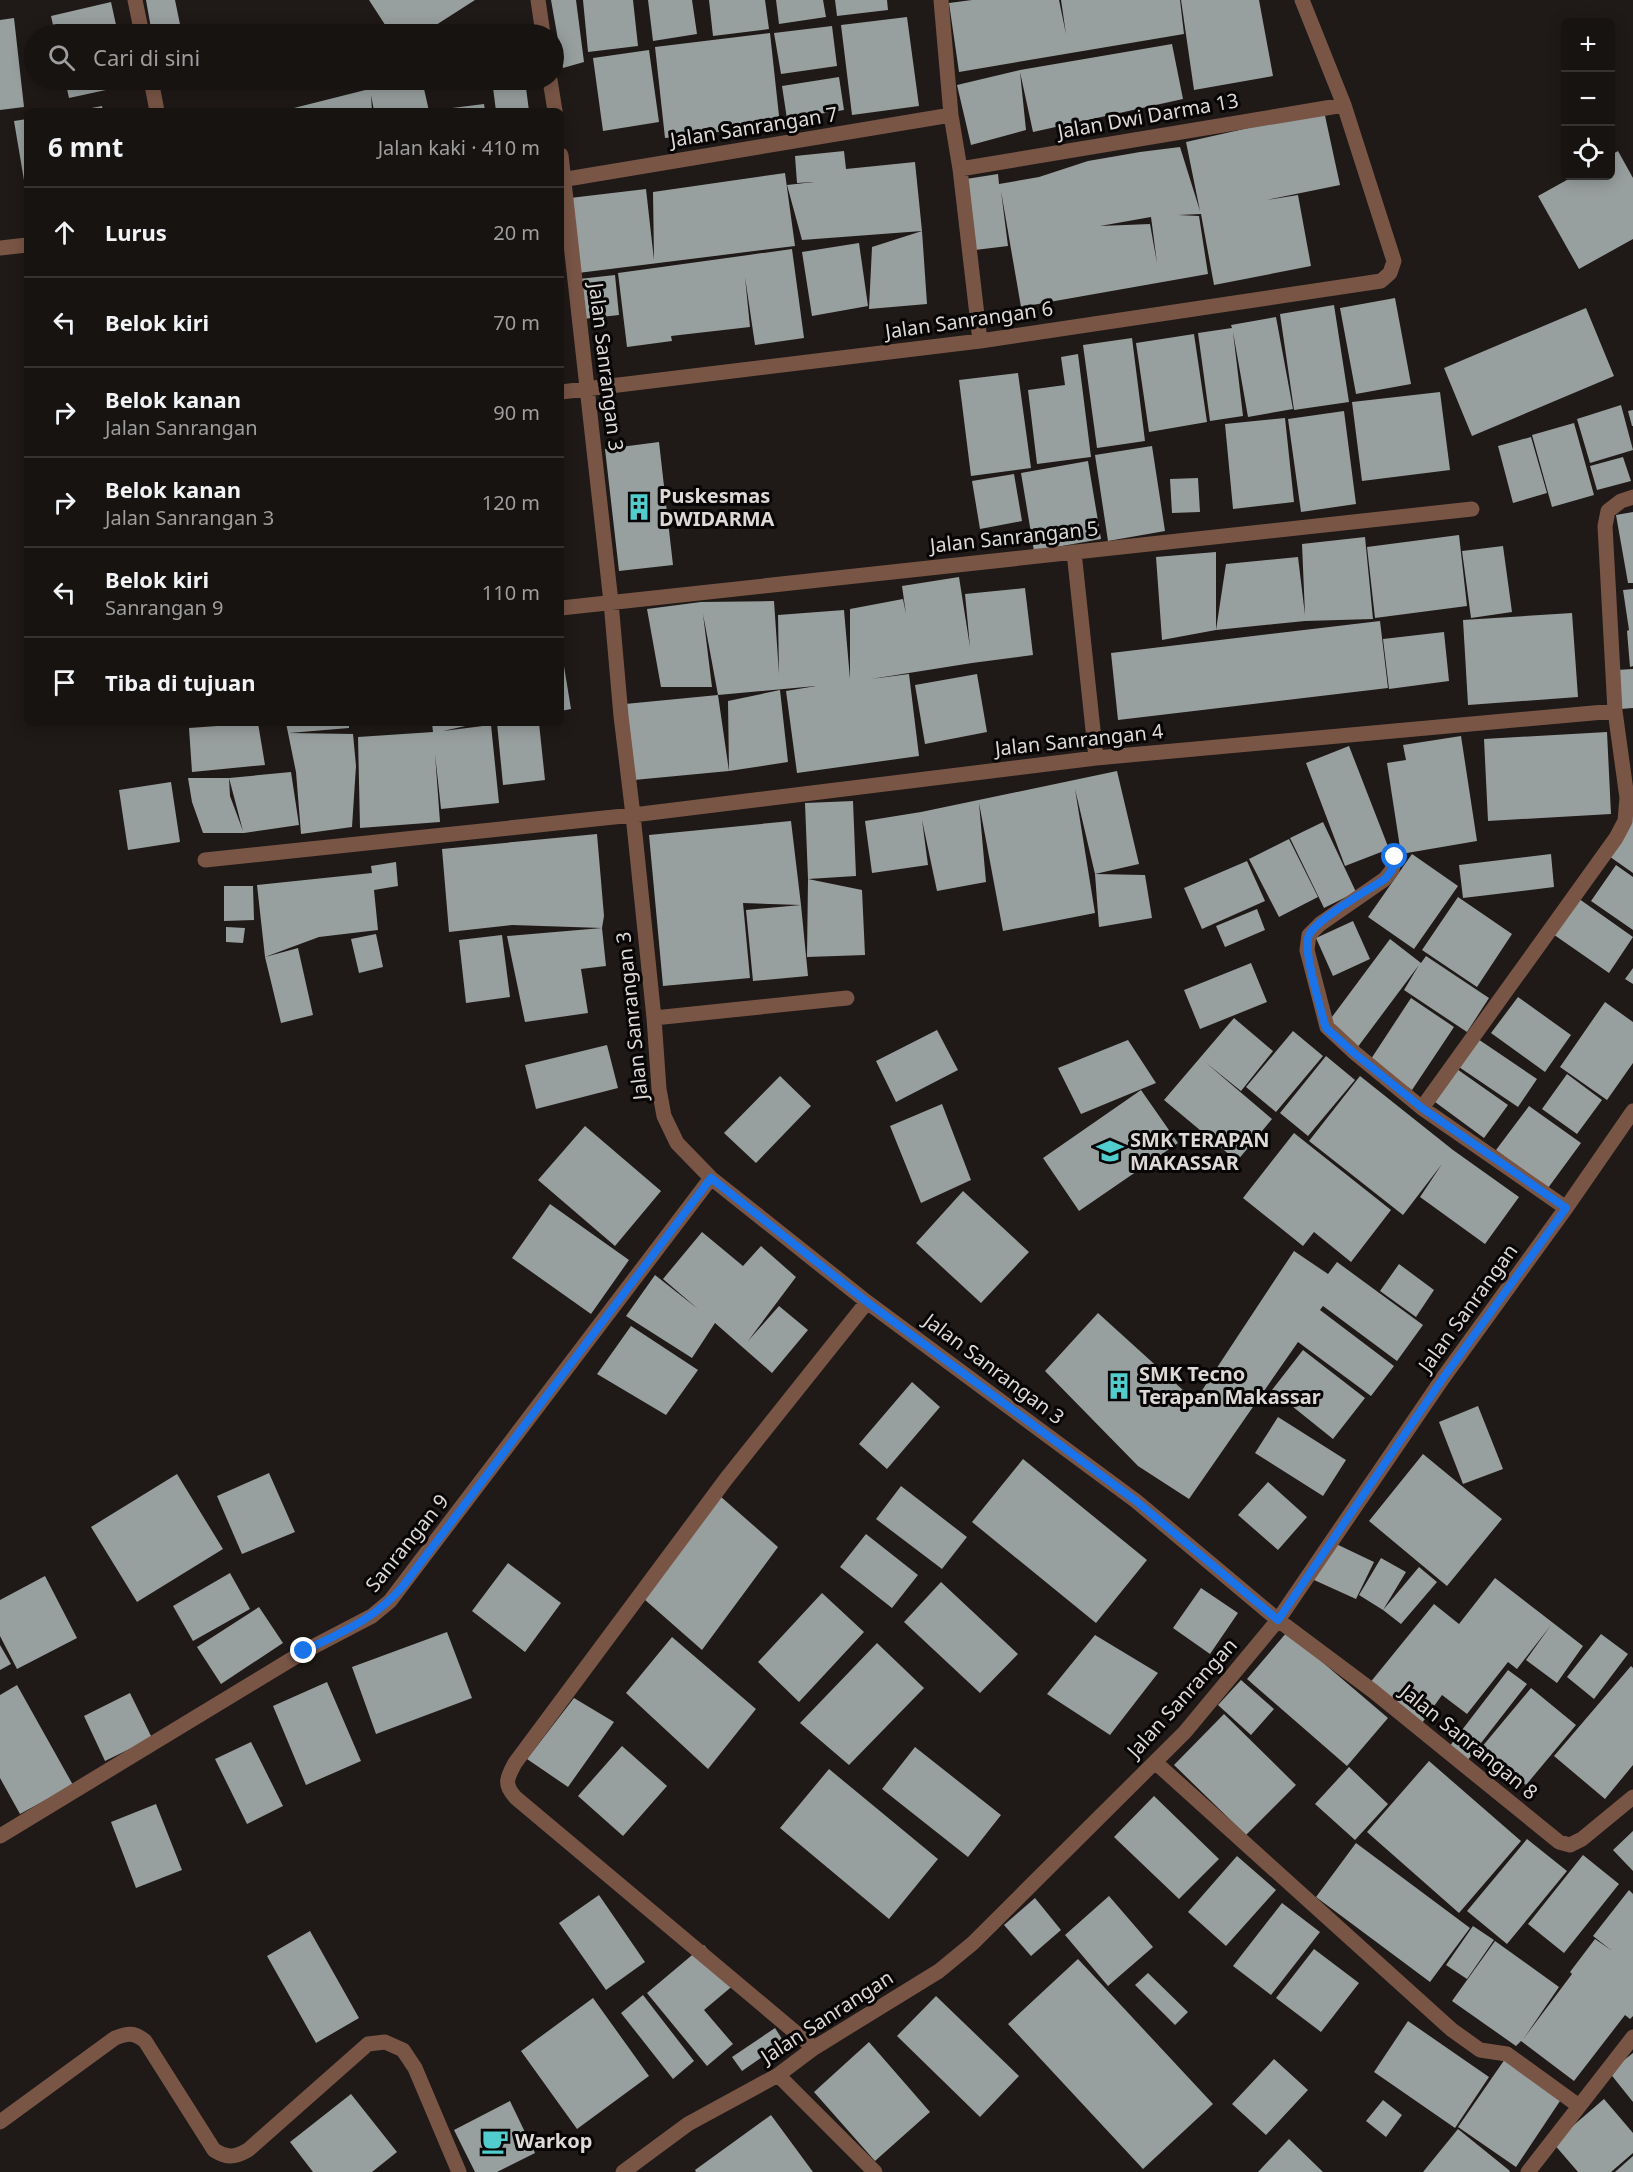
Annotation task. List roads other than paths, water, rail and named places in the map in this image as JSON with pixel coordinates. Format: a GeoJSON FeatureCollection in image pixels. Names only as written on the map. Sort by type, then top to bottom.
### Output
{"type":"FeatureCollection","features":[{"type":"Feature","properties":{"kind":"street"},"geometry":{"type":"LineString","coordinates":[[135,0],[140,24]]}},
{"type":"Feature","properties":{"kind":"street"},"geometry":{"type":"LineString","coordinates":[[538,0],[542,24]]}},
{"type":"Feature","properties":{"kind":"street"},"geometry":{"type":"LineString","coordinates":[[941,0],[951,115],[960,170],[980,340]]}},
{"type":"Feature","properties":{"kind":"street"},"geometry":{"type":"LineString","coordinates":[[1302,0],[1344,105]]}},
{"type":"Feature","properties":{"kind":"street"},"geometry":{"type":"LineString","coordinates":[[152,90],[156,108]]}},
{"type":"Feature","properties":{"kind":"street"},"geometry":{"type":"LineString","coordinates":[[552,90],[555,108]]}},
{"type":"Feature","properties":{"kind":"street","name":"Jalan Dwi Darma 13"},"geometry":{"type":"LineString","coordinates":[[960,170],[1344,105]]}},
{"type":"Feature","properties":{"kind":"street","name":"Jalan Sanrangan 6"},"geometry":{"type":"LineString","coordinates":[[564,393],[980,340],[1381,281],[1390,273],[1394,261],[1344,105]]}},
{"type":"Feature","properties":{"kind":"street","name":"Jalan Sanrangan 7"},"geometry":{"type":"LineString","coordinates":[[564,179],[951,115]]}},
{"type":"Feature","properties":{"kind":"street","name":"Jalan Sanrangan 3"},"geometry":{"type":"LineString","coordinates":[[564,188],[589,389],[654,1018],[659,1089],[664,1116],[677,1143],[711,1178],[867,1302],[1136,1501],[1278,1620]]}},
{"type":"Feature","properties":{"kind":"street"},"geometry":{"type":"LineString","coordinates":[[0,248],[24,245]]}},
{"type":"Feature","properties":{"kind":"street"},"geometry":{"type":"LineString","coordinates":[[1422,1108],[1616,837],[1625,821],[1628,763],[1615,711],[1605,526],[1608,510],[1621,501],[1633,497]]}},
{"type":"Feature","properties":{"kind":"street","name":"Jalan Sanrangan 5"},"geometry":{"type":"LineString","coordinates":[[564,608],[1472,509]]}},
{"type":"Feature","properties":{"kind":"street"},"geometry":{"type":"LineString","coordinates":[[1074,552],[1096,758]]}},
{"type":"Feature","properties":{"kind":"street","name":"Jalan Sanrangan 4"},"geometry":{"type":"LineString","coordinates":[[205,860],[633,815],[1096,758],[1615,711]]}},
{"type":"Feature","properties":{"kind":"street"},"geometry":{"type":"LineString","coordinates":[[1395,857],[1392,870],[1385,879],[1320,924],[1309,935],[1307,950],[1326,1028],[1422,1108],[1566,1208]]}},
{"type":"Feature","properties":{"kind":"street"},"geometry":{"type":"LineString","coordinates":[[654,1018],[847,998]]}},
{"type":"Feature","properties":{"kind":"street","name":"Jalan Sanrangan"},"geometry":{"type":"LineString","coordinates":[[623,2172],[688,2124],[778,2075],[814,2048],[939,1971],[973,1943],[1185,1732],[1278,1620],[1443,1378],[1633,1111]]}},
{"type":"Feature","properties":{"kind":"street","name":"Sanrangan 9"},"geometry":{"type":"LineString","coordinates":[[0,1836],[304,1651],[372,1616],[390,1601],[711,1178]]}},
{"type":"Feature","properties":{"kind":"street"},"geometry":{"type":"LineString","coordinates":[[814,2048],[516,1798],[508,1790],[507,1780],[515,1763],[726,1479],[867,1302]]}},
{"type":"Feature","properties":{"kind":"street","name":"Jalan Sanrangan 8"},"geometry":{"type":"LineString","coordinates":[[1278,1620],[1373,1691],[1558,1842],[1569,1845],[1582,1839],[1633,1797]]}},
{"type":"Feature","properties":{"kind":"street"},"geometry":{"type":"LineString","coordinates":[[1155,1762],[1452,2030],[1480,2050],[1506,2054],[1514,2058],[1579,2106]]}},
{"type":"Feature","properties":{"kind":"street"},"geometry":{"type":"LineString","coordinates":[[0,2122],[115,2038],[129,2032],[145,2041],[214,2150],[226,2157],[239,2156],[368,2044],[385,2042],[404,2050],[415,2068],[459,2172]]}},
{"type":"Feature","properties":{"kind":"street"},"geometry":{"type":"LineString","coordinates":[[1528,2172],[1633,2037]]}},
{"type":"Feature","properties":{"kind":"street"},"geometry":{"type":"LineString","coordinates":[[778,2075],[875,2172]]}},
{"type":"Feature","properties":{"kind":"place","name":"Puskesmas DWIDARMA"},"geometry":{"type":"Point","coordinates":[639,507]}},
{"type":"Feature","properties":{"kind":"place","name":"SMK TERAPAN MAKASSAR"},"geometry":{"type":"Point","coordinates":[1110,1151]}},
{"type":"Feature","properties":{"kind":"place","name":"SMK Tecno Terapan Makassar"},"geometry":{"type":"Point","coordinates":[1119,1386]}},
{"type":"Feature","properties":{"kind":"place","name":"Warkop"},"geometry":{"type":"Point","coordinates":[495,2141]}}]}
